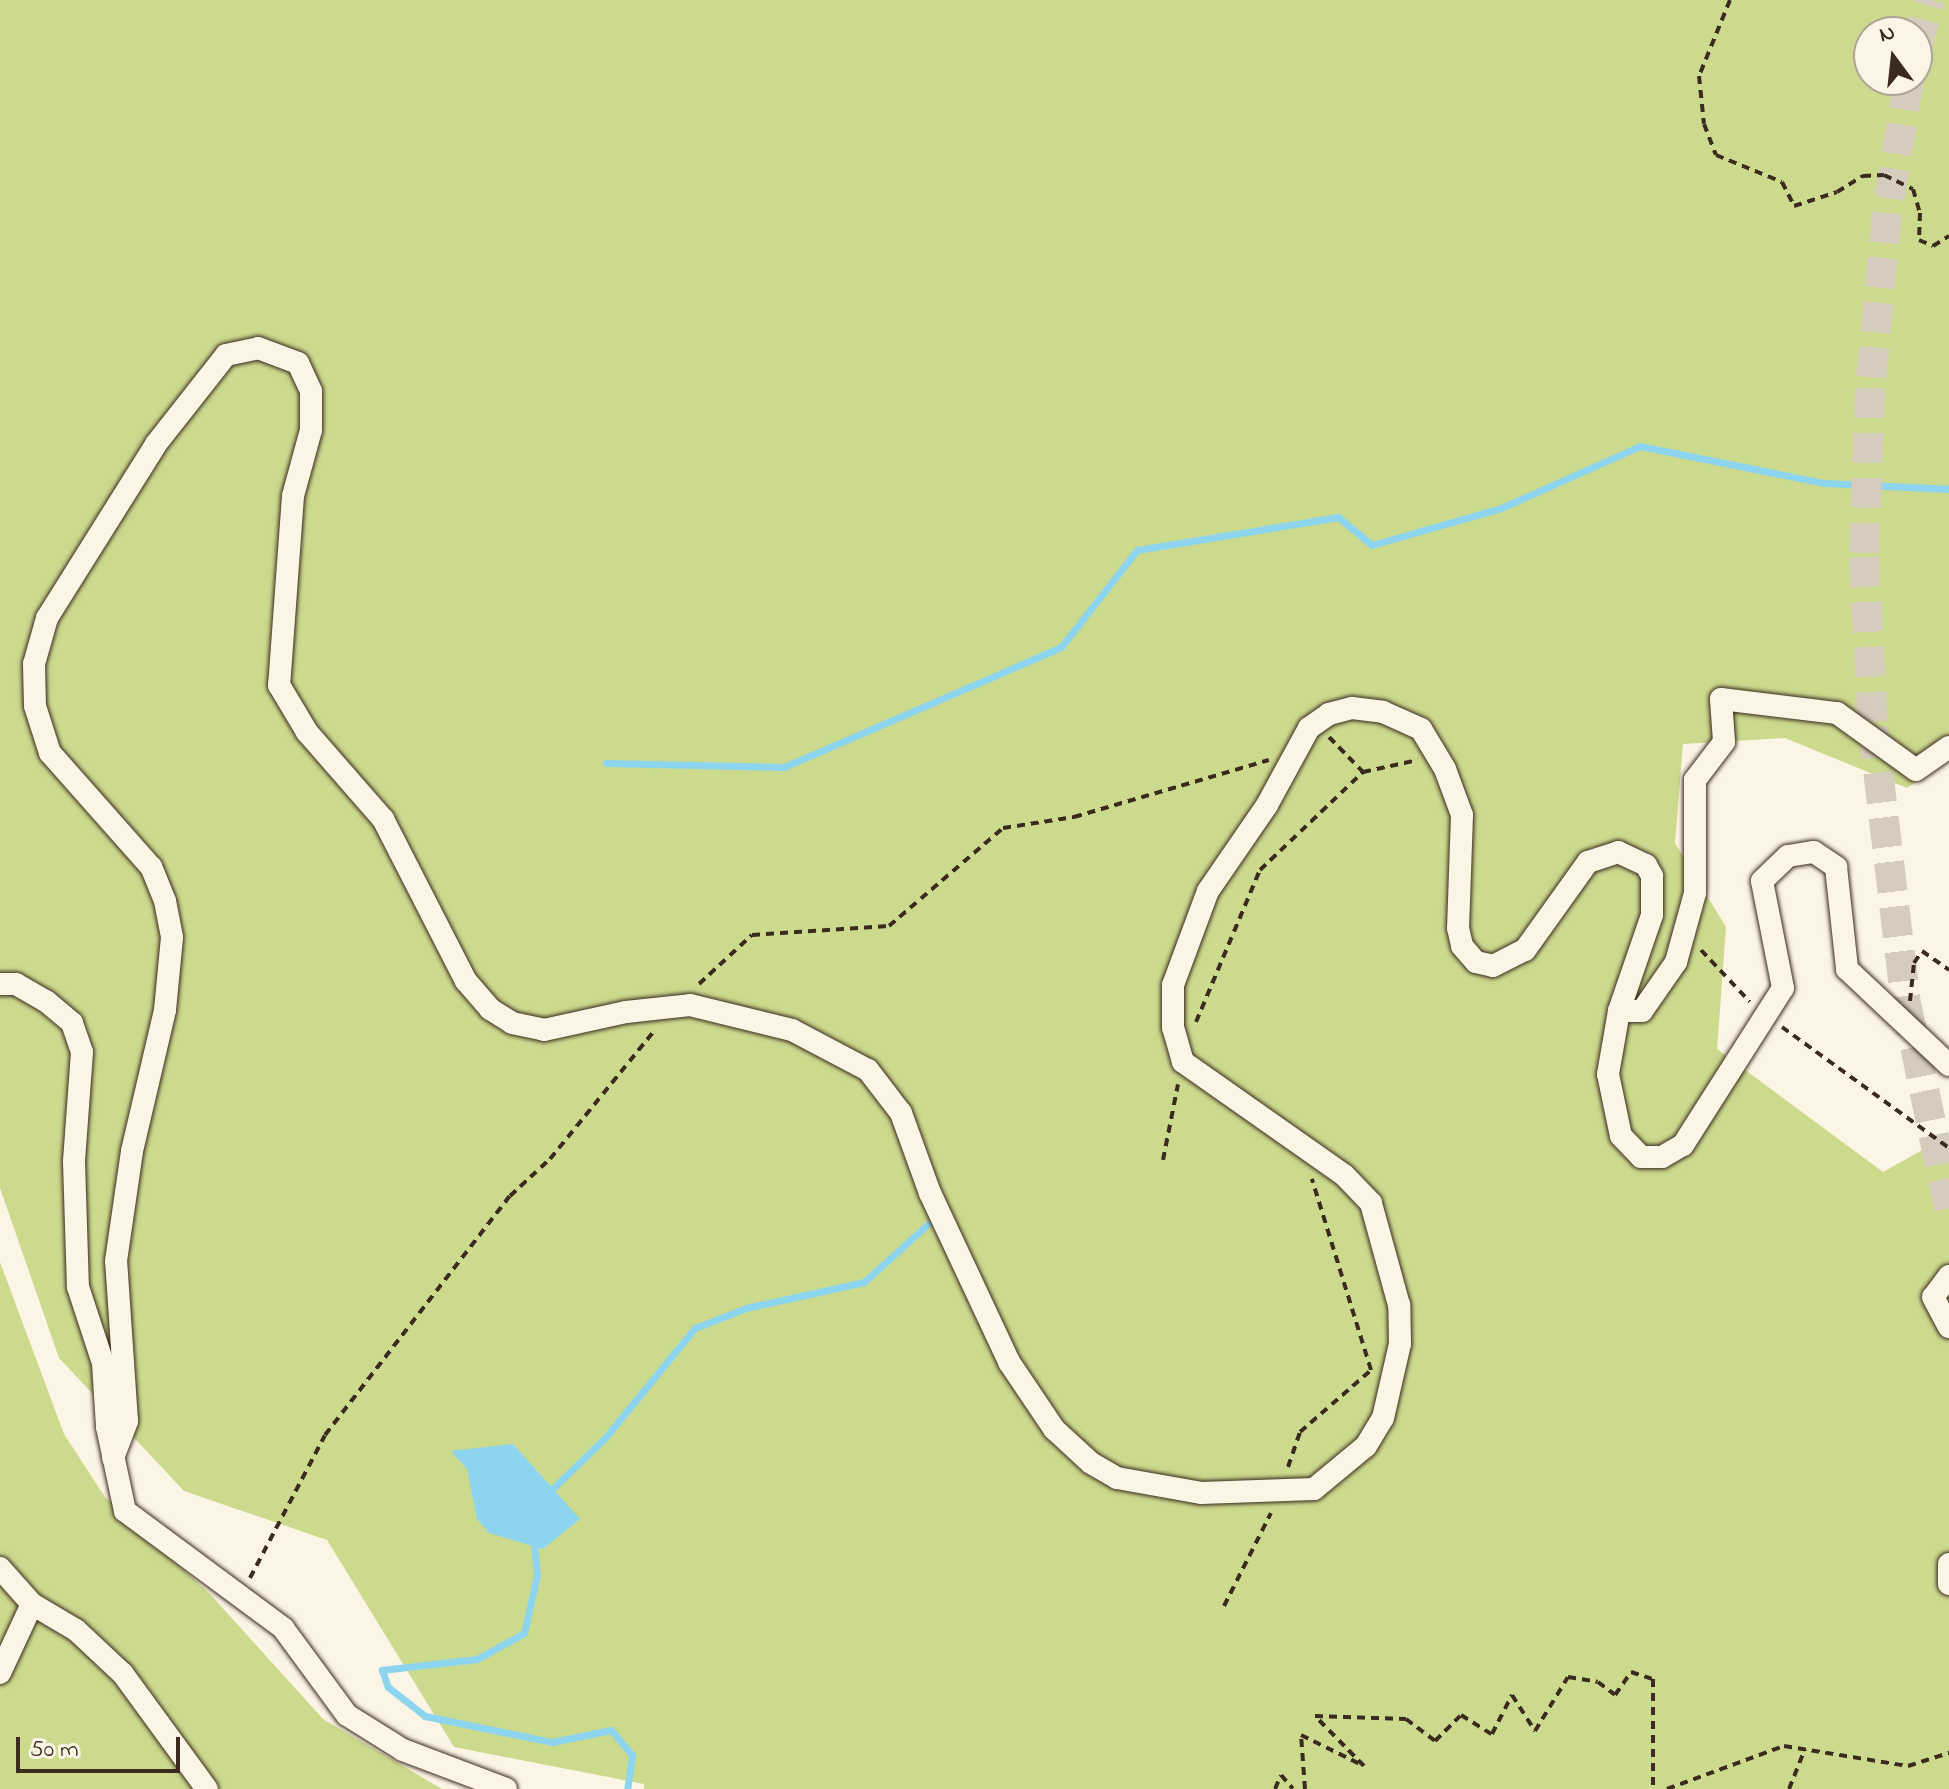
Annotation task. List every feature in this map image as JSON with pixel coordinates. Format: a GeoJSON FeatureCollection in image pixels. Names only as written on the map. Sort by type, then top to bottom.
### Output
{"type":"FeatureCollection","features":[{"type":"Feature","properties":{"kind":"street"},"geometry":{"type":"LineString","coordinates":[[113,1458],[127,1421],[116,1261],[132,1151],[165,1010],[172,937],[165,901],[151,867],[50,753],[35,706],[34,664],[47,618],[111,512],[200,383],[226,355],[258,348],[298,363],[311,391],[311,430],[293,496],[279,685],[307,732],[383,819],[466,981],[501,1016],[544,1030],[690,1005],[792,1030],[838,1050],[879,1081],[901,1113],[930,1193],[1009,1362],[1054,1429],[1091,1463],[1117,1478],[1201,1493],[1314,1489],[1366,1446],[1383,1418],[1400,1344],[1399,1305],[1371,1203],[1344,1175],[1183,1062],[1173,1028],[1173,985],[1208,891],[1267,805],[1296,751],[1317,722],[1352,708],[1383,712],[1421,729],[1462,815],[1458,928],[1462,946],[1476,962],[1493,966],[1525,950],[1588,862],[1618,852],[1646,865],[1652,876],[1652,915],[1619,1011],[1608,1074],[1611,1104],[1621,1136],[1651,1160],[1683,1145],[1783,988],[1762,881],[1777,861],[1814,852],[1836,867],[1841,883],[1847,969],[1949,1065]]}},
{"type":"Feature","properties":{"kind":"street"},"geometry":{"type":"LineString","coordinates":[[1619,1011],[1642,1011],[1676,962],[1695,893],[1695,780],[1724,742],[1721,699],[1837,713],[1916,770],[1949,747]]}},
{"type":"Feature","properties":{"kind":"street"},"geometry":{"type":"LineString","coordinates":[[0,984],[16,984],[46,1001],[72,1023],[82,1052],[74,1162],[78,1287],[103,1363],[113,1458],[125,1511],[283,1628],[347,1715],[403,1750],[506,1789]]}},
{"type":"Feature","properties":{"kind":"street"},"geometry":{"type":"LineString","coordinates":[[1949,1276],[1933,1297],[1949,1327]]}},
{"type":"Feature","properties":{"kind":"street"},"geometry":{"type":"LineString","coordinates":[[1949,1564],[1949,1584]]}},
{"type":"Feature","properties":{"kind":"street"},"geometry":{"type":"LineString","coordinates":[[0,1568],[32,1604],[76,1630],[123,1674],[207,1789]]}},
{"type":"Feature","properties":{"kind":"street"},"geometry":{"type":"LineString","coordinates":[[0,1673],[32,1604]]}},
{"type":"Feature","properties":{"kind":"path"},"geometry":{"type":"LineString","coordinates":[[1730,0],[1699,76],[1704,124],[1716,155],[1782,182],[1794,206],[1837,192],[1863,176],[1884,175],[1913,189],[1920,213],[1919,240],[1933,246],[1949,236]]}},
{"type":"Feature","properties":{"kind":"path"},"geometry":{"type":"LineString","coordinates":[[1317,722],[1363,772]]}},
{"type":"Feature","properties":{"kind":"path"},"geometry":{"type":"LineString","coordinates":[[242,1595],[325,1435],[510,1196],[550,1159],[674,1007],[752,935],[889,926],[1003,828],[1074,817],[1296,751]]}},
{"type":"Feature","properties":{"kind":"path"},"geometry":{"type":"LineString","coordinates":[[1163,1160],[1183,1062],[1207,987],[1260,870],[1363,772],[1435,757]]}},
{"type":"Feature","properties":{"kind":"path"},"geometry":{"type":"LineString","coordinates":[[1685,930],[1733,988],[1766,1016],[1949,1148]]}},
{"type":"Feature","properties":{"kind":"path"},"geometry":{"type":"LineString","coordinates":[[1908,1024],[1914,963],[1922,951],[1949,970]]}},
{"type":"Feature","properties":{"kind":"path"},"geometry":{"type":"LineString","coordinates":[[1224,1606],[1280,1490],[1300,1432],[1371,1370],[1302,1146]]}},
{"type":"Feature","properties":{"kind":"path"},"geometry":{"type":"LineString","coordinates":[[1305,1789],[1301,1735],[1364,1766],[1315,1716],[1406,1719],[1435,1741],[1461,1715],[1492,1734],[1512,1695],[1535,1731],[1568,1677],[1598,1682],[1615,1695],[1631,1672],[1653,1679],[1653,1789]]}},
{"type":"Feature","properties":{"kind":"path"},"geometry":{"type":"LineString","coordinates":[[1667,1789],[1784,1746],[1908,1766],[1949,1753]]}},
{"type":"Feature","properties":{"kind":"path"},"geometry":{"type":"LineString","coordinates":[[1789,1789],[1805,1749]]}},
{"type":"Feature","properties":{"kind":"path"},"geometry":{"type":"LineString","coordinates":[[1275,1789],[1281,1775],[1293,1789]]}},
{"type":"Feature","properties":{"kind":"green space"},"geometry":{"type":"Polygon","coordinates":[[[0,0],[1949,0],[1949,758],[1907,788],[1785,738],[1683,744],[1675,843],[1726,927],[1717,1049],[1883,1172],[1949,1135],[1949,1789],[644,1789],[644,1784],[454,1747],[327,1540],[184,1491],[59,1358],[0,1188],[0,0]]]}},
{"type":"Feature","properties":{"kind":"green space"},"geometry":{"type":"Polygon","coordinates":[[[0,1262],[64,1434],[105,1497],[210,1594],[323,1719],[442,1789],[0,1789],[0,1262]]]}},
{"type":"Feature","properties":{"kind":"water"},"geometry":{"type":"Polygon","coordinates":[[[513,1444],[580,1519],[543,1549],[489,1533],[477,1519],[467,1469],[451,1451],[513,1444]]]}},
{"type":"Feature","properties":{"kind":"waterway"},"geometry":{"type":"LineString","coordinates":[[606,763],[784,767],[1061,647],[1137,550],[1338,517],[1372,545],[1501,508],[1640,446],[1824,483],[1949,489]]}},
{"type":"Feature","properties":{"kind":"waterway"},"geometry":{"type":"LineString","coordinates":[[548,1493],[604,1439],[695,1328],[746,1308],[864,1282],[928,1224]]}},
{"type":"Feature","properties":{"kind":"waterway"},"geometry":{"type":"LineString","coordinates":[[534,1543],[537,1575],[524,1633],[477,1659],[382,1670],[388,1687],[425,1716],[552,1742],[611,1730],[632,1755],[627,1789]]}},
{"type":"Feature","properties":{"kind":"tunnel"},"geometry":{"type":"LineString","coordinates":[[1926,16],[1930,0]]}},
{"type":"Feature","properties":{"kind":"tunnel"},"geometry":{"type":"LineString","coordinates":[[1906,96],[1887,213],[1870,388],[1864,557],[1873,728],[1906,1003],[1949,1209]]}}]}
